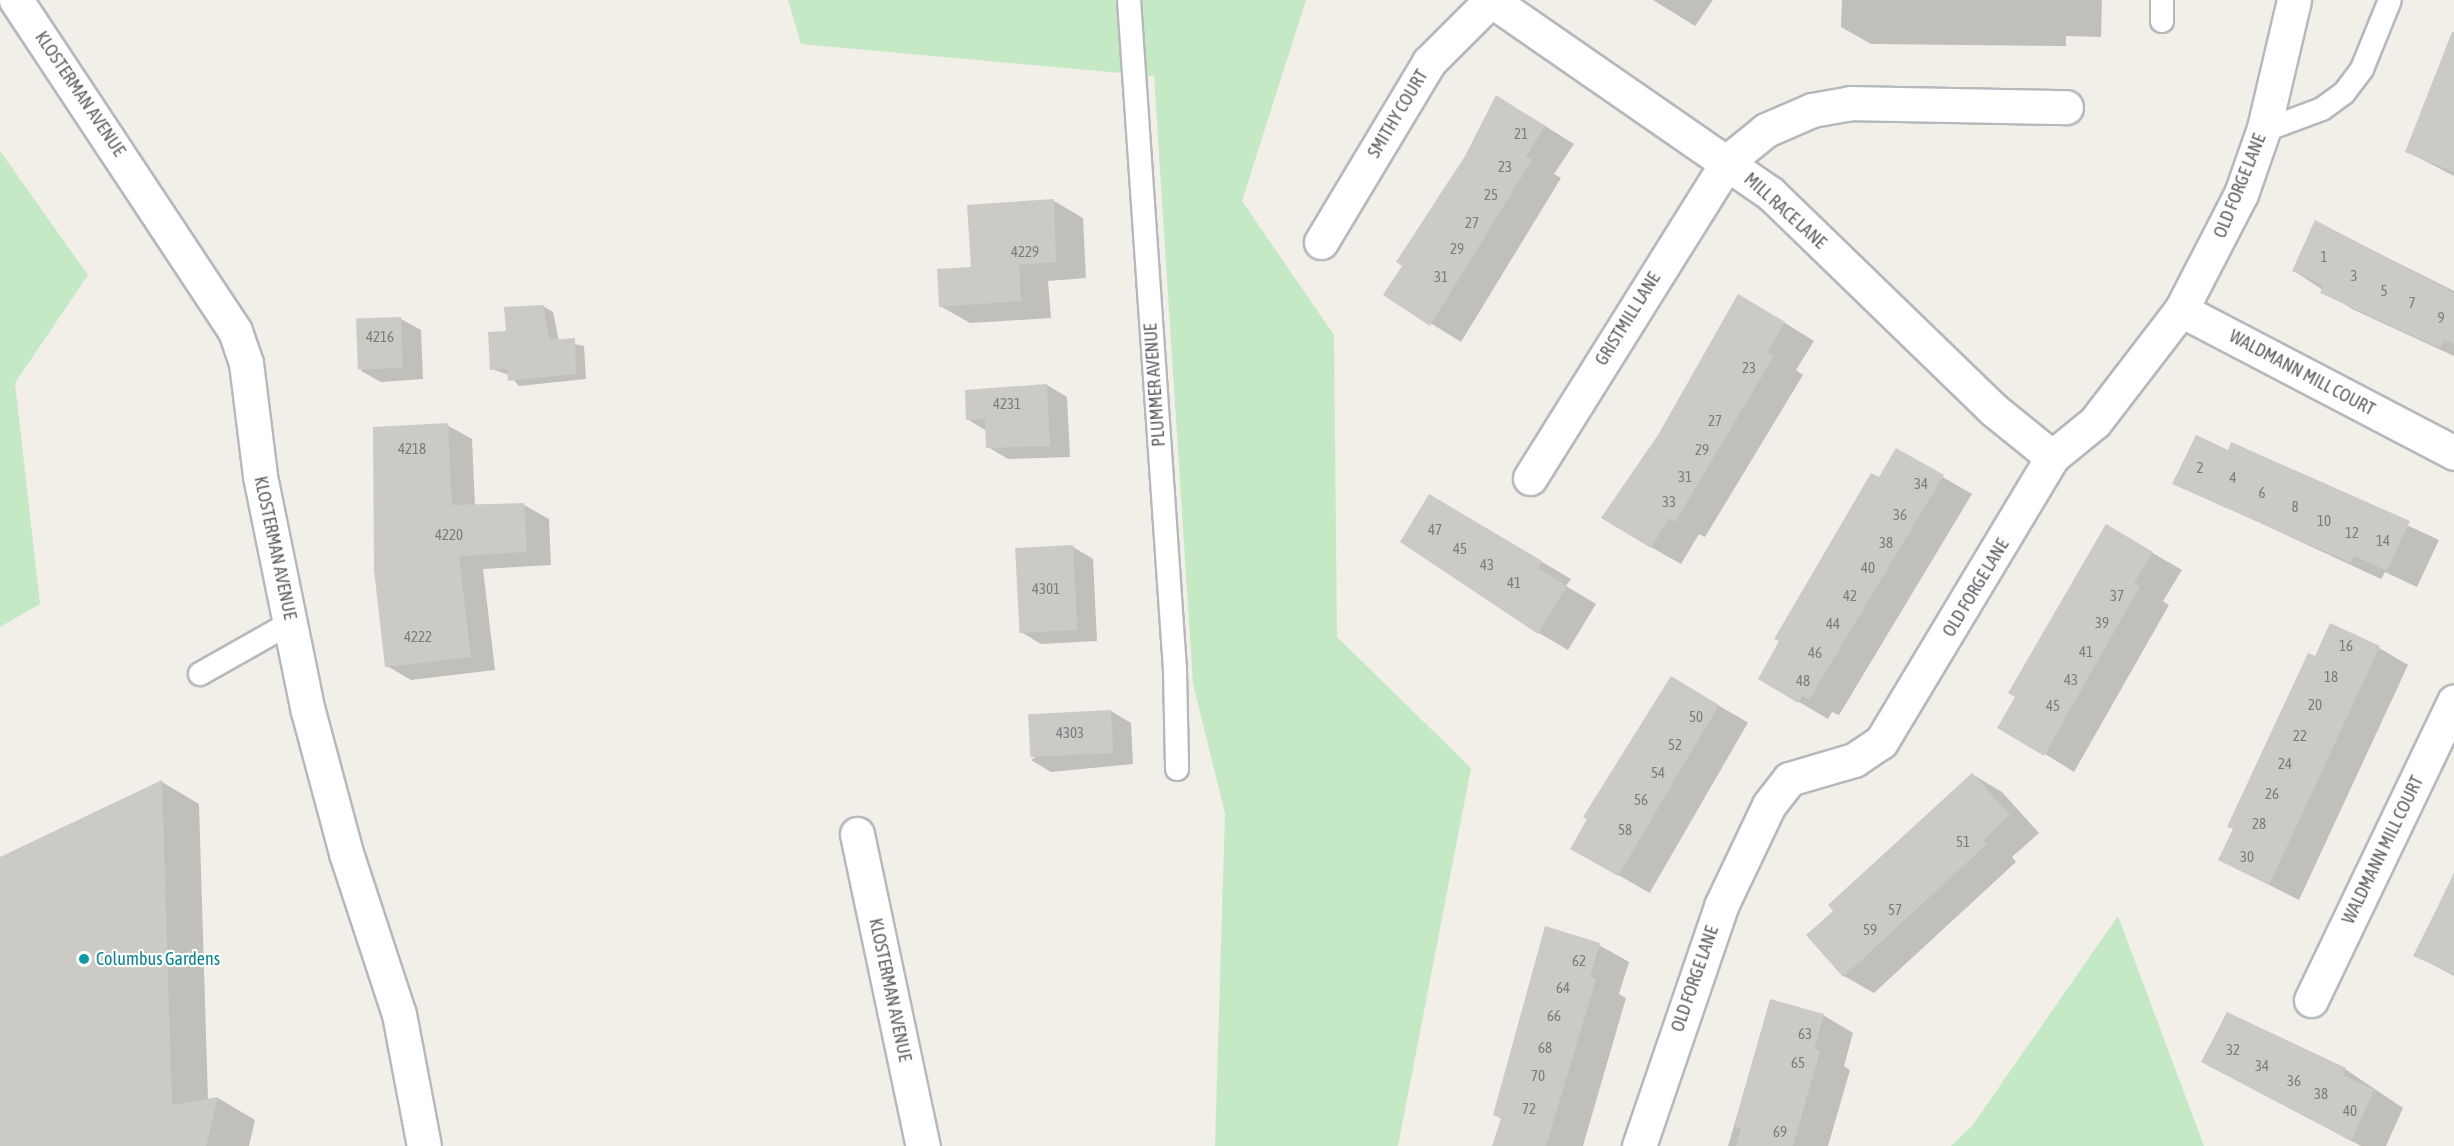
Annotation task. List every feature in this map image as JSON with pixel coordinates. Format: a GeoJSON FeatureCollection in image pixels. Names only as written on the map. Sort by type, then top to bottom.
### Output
{"type":"FeatureCollection","features":[{"type":"Feature","properties":{"kind":"street","name":"KLOSTERMAN AVENUE"},"geometry":{"type":"LineString","coordinates":[[16,0],[235,331],[246,363],[260,476],[290,623],[346,853],[399,1014],[423,1146]]}},
{"type":"Feature","properties":{"kind":"street","name":"MILL RACE LANE"},"geometry":{"type":"LineString","coordinates":[[1491,0],[1728,161],[1770,193],[1994,410],[2052,457]]}},
{"type":"Feature","properties":{"kind":"street","name":"SMITHY COURT"},"geometry":{"type":"LineString","coordinates":[[1321,242],[1429,62],[1491,0]]}},
{"type":"Feature","properties":{"kind":"street","name":"OLD FORGE LANE"},"geometry":{"type":"LineString","coordinates":[[1639,1146],[1721,906],[1769,805],[1789,779],[1854,760],[1881,742],[2052,457],[2095,422],[2181,310],[2241,194],[2263,131],[2294,0]]}},
{"type":"Feature","properties":{"kind":"street","name":"GRISTMILL LANE"},"geometry":{"type":"LineString","coordinates":[[1530,478],[1728,161],[1766,130],[1812,110],[1850,104],[2066,107]]}},
{"type":"Feature","properties":{"kind":"street","name":"WALDMANN MILL COURT"},"geometry":{"type":"LineString","coordinates":[[2181,310],[2454,453]]}},
{"type":"Feature","properties":{"kind":"street","name":"WALDMANN MILL COURT"},"geometry":{"type":"LineString","coordinates":[[2311,1000],[2454,701]]}},
{"type":"Feature","properties":{"kind":"street","name":"KLOSTERMAN AVENUE"},"geometry":{"type":"LineString","coordinates":[[857,834],[923,1146]]}},
{"type":"Feature","properties":{"kind":"lane","name":"PLUMMER AVENUE"},"geometry":{"type":"LineString","coordinates":[[1128,0],[1175,670],[1177,769]]}},
{"type":"Feature","properties":{"kind":"lane"},"geometry":{"type":"LineString","coordinates":[[2263,131],[2322,109],[2344,93],[2362,69],[2390,0]]}},
{"type":"Feature","properties":{"kind":"lane"},"geometry":{"type":"LineString","coordinates":[[200,674],[290,623]]}},
{"type":"Feature","properties":{"kind":"green space"},"geometry":{"type":"Polygon","coordinates":[[[788,0],[1306,0],[1242,201],[1334,335],[1337,637],[1471,768],[1398,1146],[1215,1146],[1225,813],[1193,684],[1154,76],[801,44],[788,0]]]}},
{"type":"Feature","properties":{"kind":"green space"},"geometry":{"type":"Polygon","coordinates":[[[0,151],[88,275],[15,383],[40,604],[0,627],[0,151]]]}},
{"type":"Feature","properties":{"kind":"green space"},"geometry":{"type":"Polygon","coordinates":[[[2118,916],[2204,1146],[1951,1146],[1972,1126],[2118,916]]]}},
{"type":"Feature","properties":{"kind":"building"},"geometry":{"type":"Polygon","coordinates":[[[2452,32],[2454,32],[2454,172],[2405,152],[2452,32]]]}},
{"type":"Feature","properties":{"kind":"building"},"geometry":{"type":"Polygon","coordinates":[[[1496,95],[1545,126],[1526,156],[1532,160],[1430,326],[1383,295],[1402,266],[1396,262],[1465,156],[1496,95]]]}},
{"type":"Feature","properties":{"kind":"building"},"geometry":{"type":"Polygon","coordinates":[[[1054,199],[1056,262],[1019,265],[1021,301],[939,307],[937,269],[971,267],[967,205],[1054,199]]]}},
{"type":"Feature","properties":{"kind":"building"},"geometry":{"type":"Polygon","coordinates":[[[2315,220],[2454,293],[2454,344],[2444,340],[2440,348],[2320,293],[2323,285],[2292,271],[2315,220]]]}},
{"type":"Feature","properties":{"kind":"building"},"geometry":{"type":"Polygon","coordinates":[[[1738,294],[1785,322],[1767,352],[1774,356],[1675,522],[1669,518],[1651,548],[1601,518],[1658,435],[1738,294]]]}},
{"type":"Feature","properties":{"kind":"building"},"geometry":{"type":"Polygon","coordinates":[[[543,305],[550,340],[575,338],[576,374],[508,381],[507,369],[490,370],[488,332],[506,331],[504,307],[543,305]]]}},
{"type":"Feature","properties":{"kind":"building"},"geometry":{"type":"Polygon","coordinates":[[[401,317],[403,368],[358,370],[356,319],[401,317]]]}},
{"type":"Feature","properties":{"kind":"building"},"geometry":{"type":"Polygon","coordinates":[[[1047,384],[1050,446],[986,448],[985,419],[966,420],[965,390],[1047,384]]]}},
{"type":"Feature","properties":{"kind":"building"},"geometry":{"type":"Polygon","coordinates":[[[448,423],[452,505],[524,503],[527,552],[459,556],[471,657],[385,667],[374,570],[373,427],[448,423]]]}},
{"type":"Feature","properties":{"kind":"building"},"geometry":{"type":"Polygon","coordinates":[[[2196,435],[2228,450],[2231,442],[2410,521],[2387,571],[2354,556],[2351,563],[2172,484],[2196,435]]]}},
{"type":"Feature","properties":{"kind":"building"},"geometry":{"type":"Polygon","coordinates":[[[1896,448],[1944,475],[1809,700],[1802,696],[1798,703],[1758,679],[1779,641],[1774,639],[1871,473],[1879,477],[1896,448]]]}},
{"type":"Feature","properties":{"kind":"building"},"geometry":{"type":"Polygon","coordinates":[[[1429,494],[1542,561],[1538,568],[1567,586],[1538,634],[1400,542],[1429,494]]]}},
{"type":"Feature","properties":{"kind":"building"},"geometry":{"type":"Polygon","coordinates":[[[2106,524],[2153,552],[2134,583],[2140,586],[2044,756],[1997,728],[2015,697],[2008,693],[2106,524]]]}},
{"type":"Feature","properties":{"kind":"building"},"geometry":{"type":"Polygon","coordinates":[[[1073,545],[1077,630],[1020,633],[1015,548],[1073,545]]]}},
{"type":"Feature","properties":{"kind":"building"},"geometry":{"type":"Polygon","coordinates":[[[2330,623],[2380,646],[2269,885],[2218,860],[2233,829],[2227,827],[2308,653],[2315,656],[2330,623]]]}},
{"type":"Feature","properties":{"kind":"building"},"geometry":{"type":"Polygon","coordinates":[[[1671,676],[1719,705],[1618,876],[1570,849],[1587,819],[1583,817],[1671,676]]]}},
{"type":"Feature","properties":{"kind":"building"},"geometry":{"type":"Polygon","coordinates":[[[1111,710],[1113,753],[1030,757],[1028,714],[1111,710]]]}},
{"type":"Feature","properties":{"kind":"building"},"geometry":{"type":"Polygon","coordinates":[[[1972,773],[2010,815],[1983,840],[1987,844],[1843,977],[1806,935],[1833,911],[1828,905],[1972,773]]]}},
{"type":"Feature","properties":{"kind":"building","name":"Columbus Gardens"},"geometry":{"type":"Polygon","coordinates":[[[162,780],[172,1105],[218,1097],[206,1146],[0,1146],[0,857],[162,780]]]}},
{"type":"Feature","properties":{"kind":"building"},"geometry":{"type":"Polygon","coordinates":[[[2454,874],[2454,974],[2413,956],[2454,874]]]}},
{"type":"Feature","properties":{"kind":"building"},"geometry":{"type":"Polygon","coordinates":[[[1545,926],[1600,943],[1590,977],[1596,979],[1546,1146],[1492,1146],[1501,1118],[1493,1115],[1545,926]]]}},
{"type":"Feature","properties":{"kind":"building"},"geometry":{"type":"Polygon","coordinates":[[[1770,999],[1824,1014],[1814,1049],[1820,1051],[1793,1146],[1736,1146],[1741,1128],[1734,1126],[1770,999]]]}},
{"type":"Feature","properties":{"kind":"building"},"geometry":{"type":"Polygon","coordinates":[[[2227,1012],[2346,1068],[2343,1075],[2374,1090],[2351,1141],[2201,1062],[2227,1012]]]}},
{"type":"Feature","properties":{"kind":"place","name":"Columbus Gardens"},"geometry":{"type":"Point","coordinates":[84,959]}}]}
